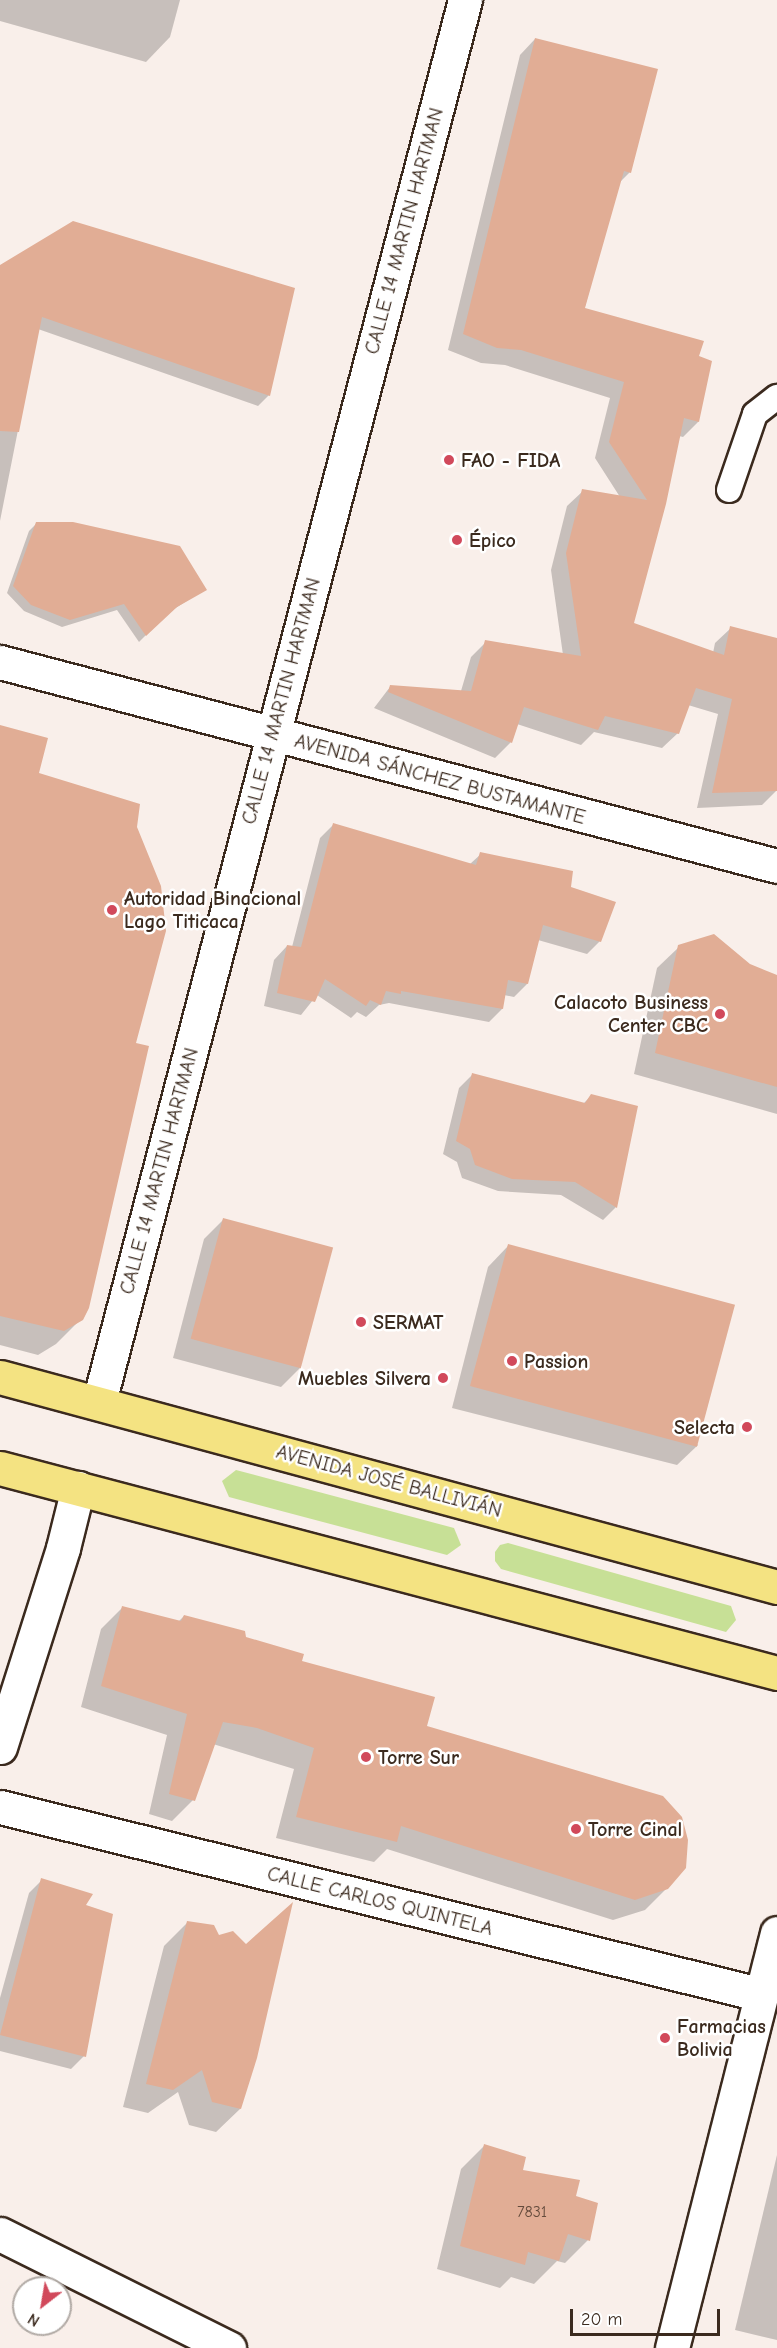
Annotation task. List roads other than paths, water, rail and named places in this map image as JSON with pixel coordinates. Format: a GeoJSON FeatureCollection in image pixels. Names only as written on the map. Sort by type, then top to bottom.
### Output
{"type":"FeatureCollection","features":[{"type":"Feature","properties":{"kind":"main road","name":"AVENIDA JOSÉ BALLIVIÁN"},"geometry":{"type":"LineString","coordinates":[[0,1377],[777,1587]]}},
{"type":"Feature","properties":{"kind":"main road"},"geometry":{"type":"LineString","coordinates":[[0,1468],[777,1673]]}},
{"type":"Feature","properties":{"kind":"street","name":"CALLE 14 MARTIN HARTMAN"},"geometry":{"type":"LineString","coordinates":[[99,1402],[465,0]]}},
{"type":"Feature","properties":{"kind":"street","name":"AVENIDA SÁNCHEZ BUSTAMANTE"},"geometry":{"type":"LineString","coordinates":[[0,662],[777,866]]}},
{"type":"Feature","properties":{"kind":"street"},"geometry":{"type":"LineString","coordinates":[[0,1747],[63,1548],[78,1488]]}},
{"type":"Feature","properties":{"kind":"street","name":"CALLE CARLOS QUINTELA"},"geometry":{"type":"LineString","coordinates":[[0,1808],[759,1994]]}},
{"type":"Feature","properties":{"kind":"street"},"geometry":{"type":"LineString","coordinates":[[672,2348],[759,1994],[777,1933]]}},
{"type":"Feature","properties":{"kind":"street"},"geometry":{"type":"LineString","coordinates":[[0,2234],[229,2348]]}},
{"type":"Feature","properties":{"kind":"lane"},"geometry":{"type":"LineString","coordinates":[[729,490],[754,414],[777,397]]}},
{"type":"Feature","properties":{"kind":"place","name":"FAO - FIDA"},"geometry":{"type":"Point","coordinates":[449,460]}},
{"type":"Feature","properties":{"kind":"place","name":"Épico"},"geometry":{"type":"Point","coordinates":[457,540]}},
{"type":"Feature","properties":{"kind":"place","name":"Autoridad Binacional Lago Titicaca"},"geometry":{"type":"Point","coordinates":[112,910]}},
{"type":"Feature","properties":{"kind":"place","name":"Calacoto Business Center CBC"},"geometry":{"type":"Point","coordinates":[720,1014]}},
{"type":"Feature","properties":{"kind":"place","name":"SERMAT"},"geometry":{"type":"Point","coordinates":[361,1322]}},
{"type":"Feature","properties":{"kind":"place","name":"Passion"},"geometry":{"type":"Point","coordinates":[512,1361]}},
{"type":"Feature","properties":{"kind":"place","name":"Muebles Silvera"},"geometry":{"type":"Point","coordinates":[443,1378]}},
{"type":"Feature","properties":{"kind":"place","name":"Selecta"},"geometry":{"type":"Point","coordinates":[747,1427]}},
{"type":"Feature","properties":{"kind":"place","name":"Torre Sur"},"geometry":{"type":"Point","coordinates":[366,1757]}},
{"type":"Feature","properties":{"kind":"place","name":"Torre Cinal"},"geometry":{"type":"Point","coordinates":[576,1829]}},
{"type":"Feature","properties":{"kind":"place","name":"Farmacias Bolivia"},"geometry":{"type":"Point","coordinates":[665,2038]}}]}
